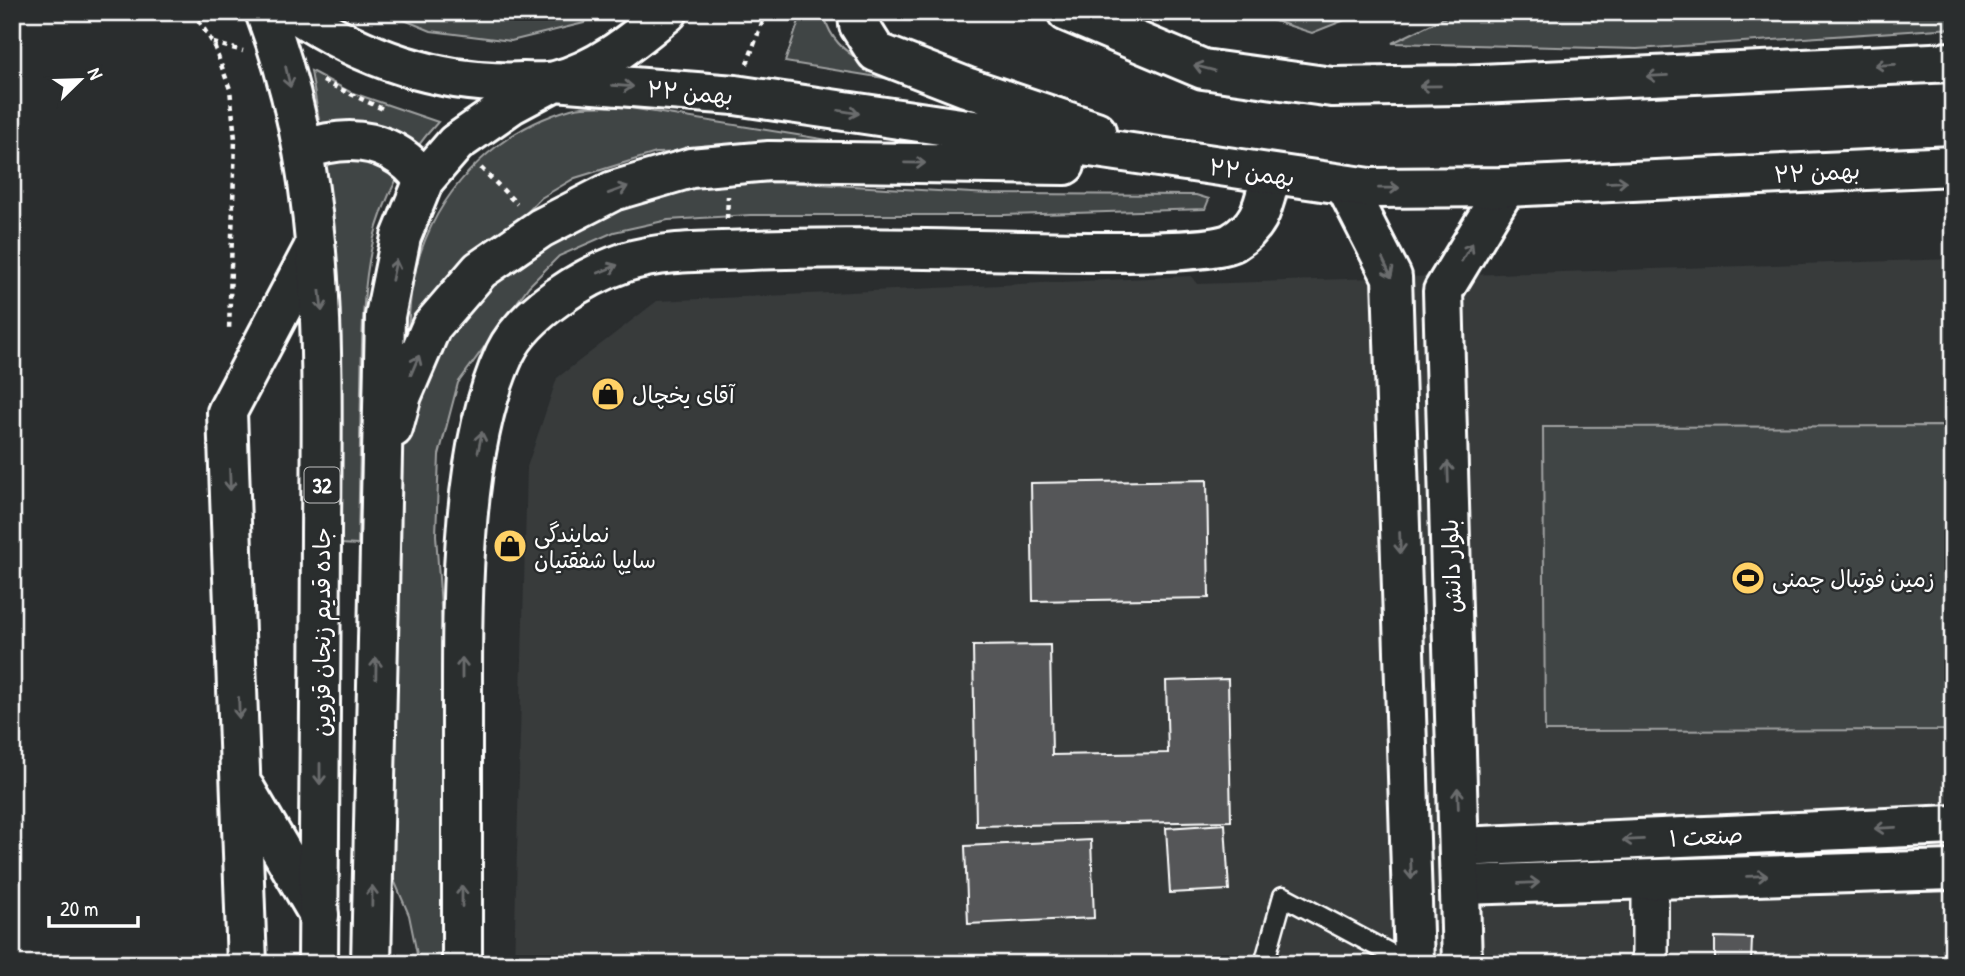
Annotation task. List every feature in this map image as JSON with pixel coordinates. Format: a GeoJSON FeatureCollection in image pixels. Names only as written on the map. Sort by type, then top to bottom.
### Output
{"type":"FeatureCollection","features":[{"type":"Feature","properties":{"kind":"main road","name":"جاده قدیم زنجان قزوین"},"geometry":{"type":"LineString","coordinates":[[265,12],[284,62],[304,150],[323,317],[318,964]]}},
{"type":"Feature","properties":{"kind":"main road"},"geometry":{"type":"LineString","coordinates":[[294,12],[360,51],[426,74],[493,84],[555,81]]}},
{"type":"Feature","properties":{"kind":"main road"},"geometry":{"type":"LineString","coordinates":[[371,964],[385,316],[401,237],[424,180],[456,143],[512,104],[555,81],[619,53],[668,12]]}},
{"type":"Feature","properties":{"kind":"main road"},"geometry":{"type":"LineString","coordinates":[[858,12],[859,25],[876,52],[966,87],[1191,163]]}},
{"type":"Feature","properties":{"kind":"main road"},"geometry":{"type":"LineString","coordinates":[[1070,15],[1203,69],[1332,87],[1473,85],[1953,62]]}},
{"type":"Feature","properties":{"kind":"main road","name":"۲۲ بهمن"},"geometry":{"type":"LineString","coordinates":[[555,81],[735,94],[1370,188],[1506,187],[1953,166]]}},
{"type":"Feature","properties":{"kind":"main road"},"geometry":{"type":"LineString","coordinates":[[304,150],[330,140],[357,141],[395,152],[412,163],[424,180]]}},
{"type":"Feature","properties":{"kind":"main road"},"geometry":{"type":"LineString","coordinates":[[380,477],[402,395],[431,327],[480,270],[541,228],[613,191],[691,168],[769,161],[1229,169]]}},
{"type":"Feature","properties":{"kind":"main road"},"geometry":{"type":"LineString","coordinates":[[463,964],[462,602],[471,487],[495,379],[508,348],[540,311],[579,281],[629,261],[680,253],[911,247],[1161,252],[1230,244],[1260,218],[1271,175]]}},
{"type":"Feature","properties":{"kind":"main road"},"geometry":{"type":"LineString","coordinates":[[1345,185],[1392,277],[1412,964]]}},
{"type":"Feature","properties":{"kind":"main road","name":"بلوار دانش"},"geometry":{"type":"LineString","coordinates":[[1462,964],[1443,291],[1506,187]]}},
{"type":"Feature","properties":{"kind":"main road"},"geometry":{"type":"LineString","coordinates":[[247,964],[243,784],[227,412],[315,245]]}},
{"type":"Feature","properties":{"kind":"main road"},"geometry":{"type":"LineString","coordinates":[[243,784],[319,915]]}},
{"type":"Feature","properties":{"kind":"main road","name":"صنعت ۱"},"geometry":{"type":"LineString","coordinates":[[1459,847],[1953,825]]}},
{"type":"Feature","properties":{"kind":"main road","name":"صنعت ۱"},"geometry":{"type":"LineString","coordinates":[[1461,885],[1953,870]]}},
{"type":"Feature","properties":{"kind":"street"},"geometry":{"type":"LineString","coordinates":[[1650,879],[1650,964]]}},
{"type":"Feature","properties":{"kind":"lane"},"geometry":{"type":"LineString","coordinates":[[1264,964],[1283,896],[1412,964]]}},
{"type":"Feature","properties":{"kind":"path"},"geometry":{"type":"LineString","coordinates":[[193,12],[213,43],[230,89],[235,139],[229,344]]}},
{"type":"Feature","properties":{"kind":"shaded area"},"geometry":{"type":"Polygon","coordinates":[[[385,12],[596,12],[584,23],[511,41],[431,31],[385,12]]]}},
{"type":"Feature","properties":{"kind":"shaded area"},"geometry":{"type":"Polygon","coordinates":[[[802,12],[824,12],[829,29],[838,43],[866,63],[933,86],[785,62],[802,12]]]}},
{"type":"Feature","properties":{"kind":"shaded area"},"geometry":{"type":"Polygon","coordinates":[[[1247,12],[1365,12],[1312,33],[1247,12]]]}},
{"type":"Feature","properties":{"kind":"shaded area"},"geometry":{"type":"Polygon","coordinates":[[[1456,12],[1953,12],[1953,28],[1637,49],[1392,43],[1456,12]]]}},
{"type":"Feature","properties":{"kind":"shaded area"},"geometry":{"type":"Polygon","coordinates":[[[311,71],[350,92],[438,122],[413,153],[394,184],[372,247],[363,315],[358,545],[340,544],[340,322],[325,157],[311,71]]]}},
{"type":"Feature","properties":{"kind":"shaded area"},"geometry":{"type":"Polygon","coordinates":[[[624,107],[877,148],[656,153],[575,178],[541,198],[513,227],[406,356],[410,303],[417,263],[431,226],[461,181],[499,145],[545,118],[577,108],[624,107]]]}},
{"type":"Feature","properties":{"kind":"shaded area"},"geometry":{"type":"Polygon","coordinates":[[[720,181],[989,194],[1196,195],[1209,199],[1205,209],[1004,215],[750,215],[668,220],[614,232],[559,256],[529,286],[458,383],[439,455],[436,535],[447,694],[447,964],[419,964],[409,915],[391,873],[400,453],[433,357],[447,329],[490,280],[552,236],[585,218],[619,202],[682,184],[720,181]]]}},
{"type":"Feature","properties":{"kind":"shaded area"},"geometry":{"type":"Polygon","coordinates":[[[1953,259],[1953,964],[514,964],[527,467],[557,378],[657,301],[1191,276],[1197,284],[1953,259]]]}},
{"type":"Feature","properties":{"kind":"shaded area","name":"زمین فوتبال چمنی"},"geometry":{"type":"Polygon","coordinates":[[[1953,426],[1953,730],[1545,731],[1543,427],[1953,426]]]}},
{"type":"Feature","properties":{"kind":"building"},"geometry":{"type":"Polygon","coordinates":[[[1207,480],[1209,598],[1033,601],[1031,483],[1207,480]]]}},
{"type":"Feature","properties":{"kind":"building"},"geometry":{"type":"Polygon","coordinates":[[[1050,645],[1052,755],[1168,753],[1166,681],[1228,679],[1231,821],[976,826],[973,646],[1050,645]]]}},
{"type":"Feature","properties":{"kind":"building"},"geometry":{"type":"Polygon","coordinates":[[[1225,824],[1229,890],[1170,893],[1166,828],[1225,824]]]}},
{"type":"Feature","properties":{"kind":"building"},"geometry":{"type":"Polygon","coordinates":[[[1091,840],[1094,918],[968,924],[965,846],[1091,840]]]}},
{"type":"Feature","properties":{"kind":"building"},"geometry":{"type":"Polygon","coordinates":[[[1715,937],[1752,938],[1751,964],[1715,964],[1715,937]]]}},
{"type":"Feature","properties":{"kind":"place","name":"آقای یخچال"},"geometry":{"type":"Point","coordinates":[608,394]}},
{"type":"Feature","properties":{"kind":"place","name":"نمایندگی سایپا شفقتیان"},"geometry":{"type":"Point","coordinates":[510,546]}},
{"type":"Feature","properties":{"kind":"place","name":"زمین فوتبال چمنی"},"geometry":{"type":"Point","coordinates":[1748,578]}}]}
